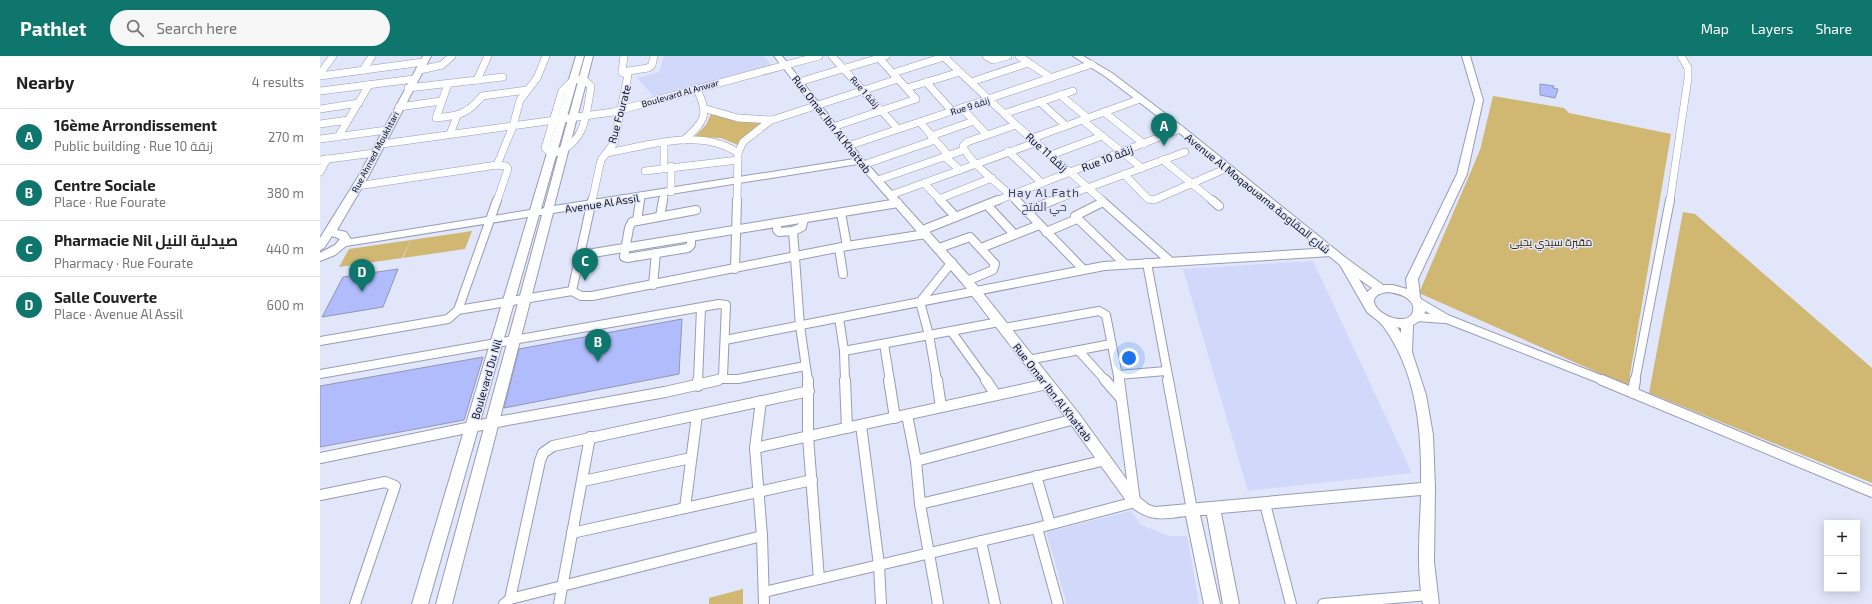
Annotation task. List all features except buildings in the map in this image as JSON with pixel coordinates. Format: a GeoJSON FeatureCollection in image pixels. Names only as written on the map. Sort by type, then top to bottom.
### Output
{"type":"FeatureCollection","features":[{"type":"Feature","properties":{"kind":"street"},"geometry":{"type":"LineString","coordinates":[[320,75],[333,56]]}},
{"type":"Feature","properties":{"kind":"street"},"geometry":{"type":"LineString","coordinates":[[363,70],[372,56]]}},
{"type":"Feature","properties":{"kind":"street"},"geometry":{"type":"LineString","coordinates":[[477,80],[488,56]]}},
{"type":"Feature","properties":{"kind":"street"},"geometry":{"type":"LineString","coordinates":[[497,165],[514,126],[520,100],[537,78],[546,56]]}},
{"type":"Feature","properties":{"kind":"street","name":"Boulevard Du Nil"},"geometry":{"type":"LineString","coordinates":[[578,80],[580,56]]}},
{"type":"Feature","properties":{"kind":"street","name":"Boulevard Du Nil"},"geometry":{"type":"LineString","coordinates":[[444,604],[548,211],[562,119],[589,56]]}},
{"type":"Feature","properties":{"kind":"street","name":"Rue Fourate"},"geometry":{"type":"LineString","coordinates":[[572,291],[601,160],[614,143],[622,109],[628,75],[622,72],[624,56]]}},
{"type":"Feature","properties":{"kind":"street"},"geometry":{"type":"LineString","coordinates":[[622,72],[648,68],[652,65],[654,56]]}},
{"type":"Feature","properties":{"kind":"street","name":"Boulevard Al Anwar"},"geometry":{"type":"LineString","coordinates":[[382,144],[586,116],[622,109],[696,88],[781,60],[819,56]]}},
{"type":"Feature","properties":{"kind":"street","name":"Rue 1 زنقة"},"geometry":{"type":"LineString","coordinates":[[832,56],[898,129]]}},
{"type":"Feature","properties":{"kind":"street"},"geometry":{"type":"LineString","coordinates":[[799,82],[886,56]]}},
{"type":"Feature","properties":{"kind":"street"},"geometry":{"type":"LineString","coordinates":[[893,73],[945,56]]}},
{"type":"Feature","properties":{"kind":"street","name":"Rue 11 زنقة"},"geometry":{"type":"LineString","coordinates":[[945,56],[970,82],[1006,113],[1016,125],[1035,140],[1170,262]]}},
{"type":"Feature","properties":{"kind":"street"},"geometry":{"type":"LineString","coordinates":[[986,56],[993,60],[1008,56]]}},
{"type":"Feature","properties":{"kind":"street"},"geometry":{"type":"LineString","coordinates":[[1019,56],[1051,78]]}},
{"type":"Feature","properties":{"kind":"street","name":"Avenue Al Moqaouama شارع المقاومة"},"geometry":{"type":"LineString","coordinates":[[1077,56],[1092,64],[1180,129],[1342,261],[1386,289]]}},
{"type":"Feature","properties":{"kind":"street"},"geometry":{"type":"LineString","coordinates":[[1406,353],[1412,320],[1420,310],[1416,300],[1412,279],[1462,174],[1479,100],[1473,75],[1466,56]]}},
{"type":"Feature","properties":{"kind":"street"},"geometry":{"type":"LineString","coordinates":[[1633,393],[1676,163],[1688,78],[1688,68],[1681,56]]}},
{"type":"Feature","properties":{"kind":"street"},"geometry":{"type":"LineString","coordinates":[[320,75],[423,63],[440,65],[454,57]]}},
{"type":"Feature","properties":{"kind":"street"},"geometry":{"type":"LineString","coordinates":[[833,126],[916,99],[879,58]]}},
{"type":"Feature","properties":{"kind":"street","name":"Rue Omar Ibn Al Khattab"},"geometry":{"type":"LineString","coordinates":[[781,60],[861,163],[967,280],[1075,419],[1135,502],[1150,512],[1213,509],[1428,488]]}},
{"type":"Feature","properties":{"kind":"street"},"geometry":{"type":"LineString","coordinates":[[970,82],[1028,62]]}},
{"type":"Feature","properties":{"kind":"street","name":"Rue Ahmed Moukhtari"},"geometry":{"type":"LineString","coordinates":[[324,240],[375,153],[382,144],[387,130],[408,88],[423,63]]}},
{"type":"Feature","properties":{"kind":"street","name":"Rue 9 زنقة"},"geometry":{"type":"LineString","coordinates":[[848,146],[952,111],[990,100],[1092,64]]}},
{"type":"Feature","properties":{"kind":"street"},"geometry":{"type":"LineString","coordinates":[[907,88],[960,72]]}},
{"type":"Feature","properties":{"kind":"street"},"geometry":{"type":"LineString","coordinates":[[408,88],[503,77]]}},
{"type":"Feature","properties":{"kind":"street"},"geometry":{"type":"LineString","coordinates":[[320,91],[414,79]]}},
{"type":"Feature","properties":{"kind":"street"},"geometry":{"type":"LineString","coordinates":[[735,269],[738,156],[743,142],[772,120],[898,79]]}},
{"type":"Feature","properties":{"kind":"street"},"geometry":{"type":"LineString","coordinates":[[557,153],[577,142],[586,116],[591,86],[590,84],[578,80]]}},
{"type":"Feature","properties":{"kind":"street"},"geometry":{"type":"LineString","coordinates":[[926,82],[952,111]]}},
{"type":"Feature","properties":{"kind":"street"},"geometry":{"type":"LineString","coordinates":[[448,84],[436,118],[457,116],[473,107],[482,96],[527,90]]}},
{"type":"Feature","properties":{"kind":"street"},"geometry":{"type":"LineString","coordinates":[[338,137],[370,85]]}},
{"type":"Feature","properties":{"kind":"street"},"geometry":{"type":"LineString","coordinates":[[684,140],[700,125],[706,109],[696,88]]}},
{"type":"Feature","properties":{"kind":"street"},"geometry":{"type":"LineString","coordinates":[[1006,113],[1072,91]]}},
{"type":"Feature","properties":{"kind":"street"},"geometry":{"type":"LineString","coordinates":[[1060,95],[1102,136],[1142,168]]}},
{"type":"Feature","properties":{"kind":"street"},"geometry":{"type":"LineString","coordinates":[[581,255],[841,213],[895,199],[924,183],[976,164],[1066,126],[1140,99]]}},
{"type":"Feature","properties":{"kind":"street"},"geometry":{"type":"LineString","coordinates":[[399,107],[441,101]]}},
{"type":"Feature","properties":{"kind":"street"},"geometry":{"type":"LineString","coordinates":[[1040,102],[1066,126]]}},
{"type":"Feature","properties":{"kind":"street"},"geometry":{"type":"LineString","coordinates":[[320,109],[359,103]]}},
{"type":"Feature","properties":{"kind":"street"},"geometry":{"type":"LineString","coordinates":[[962,108],[987,135]]}},
{"type":"Feature","properties":{"kind":"street"},"geometry":{"type":"LineString","coordinates":[[706,109],[738,118],[772,120]]}},
{"type":"Feature","properties":{"kind":"street"},"geometry":{"type":"LineString","coordinates":[[1104,112],[1144,144]]}},
{"type":"Feature","properties":{"kind":"street"},"geometry":{"type":"LineString","coordinates":[[450,134],[457,116]]}},
{"type":"Feature","properties":{"kind":"street"},"geometry":{"type":"LineString","coordinates":[[320,124],[348,120]]}},
{"type":"Feature","properties":{"kind":"street"},"geometry":{"type":"LineString","coordinates":[[861,163],[933,138],[974,121]]}},
{"type":"Feature","properties":{"kind":"street"},"geometry":{"type":"LineString","coordinates":[[920,122],[946,156],[960,170]]}},
{"type":"Feature","properties":{"kind":"street"},"geometry":{"type":"LineString","coordinates":[[964,150],[965,144],[1016,125]]}},
{"type":"Feature","properties":{"kind":"street","name":"Rue 10 زنقة"},"geometry":{"type":"LineString","coordinates":[[572,291],[580,296],[592,296],[925,232],[987,204],[1180,129]]}},
{"type":"Feature","properties":{"kind":"street"},"geometry":{"type":"LineString","coordinates":[[320,139],[387,130]]}},
{"type":"Feature","properties":{"kind":"street"},"geometry":{"type":"LineString","coordinates":[[1051,155],[1102,136]]}},
{"type":"Feature","properties":{"kind":"street"},"geometry":{"type":"LineString","coordinates":[[607,153],[684,140],[717,141],[729,145],[738,156]]}},
{"type":"Feature","properties":{"kind":"street"},"geometry":{"type":"LineString","coordinates":[[660,216],[667,192],[667,166],[664,144]]}},
{"type":"Feature","properties":{"kind":"street"},"geometry":{"type":"LineString","coordinates":[[878,180],[964,150]]}},
{"type":"Feature","properties":{"kind":"street"},"geometry":{"type":"LineString","coordinates":[[964,150],[976,164],[1011,195],[1083,269]]}},
{"type":"Feature","properties":{"kind":"street"},"geometry":{"type":"LineString","coordinates":[[1008,151],[1042,183]]}},
{"type":"Feature","properties":{"kind":"street"},"geometry":{"type":"LineString","coordinates":[[1026,212],[1087,187],[1185,152]]}},
{"type":"Feature","properties":{"kind":"street"},"geometry":{"type":"LineString","coordinates":[[320,172],[324,160],[375,153]]}},
{"type":"Feature","properties":{"kind":"street","name":"Boulevard Du Nil"},"geometry":{"type":"LineString","coordinates":[[420,604],[534,213],[557,153]]}},
{"type":"Feature","properties":{"kind":"street"},"geometry":{"type":"LineString","coordinates":[[645,171],[667,166],[707,164],[738,156]]}},
{"type":"Feature","properties":{"kind":"street"},"geometry":{"type":"LineString","coordinates":[[1163,160],[1219,206]]}},
{"type":"Feature","properties":{"kind":"street","name":"Avenue Al Assil"},"geometry":{"type":"LineString","coordinates":[[320,256],[335,250],[345,243],[737,181],[861,163]]}},
{"type":"Feature","properties":{"kind":"street"},"geometry":{"type":"LineString","coordinates":[[320,341],[448,319],[458,310],[508,169],[506,166],[497,165],[357,186]]}},
{"type":"Feature","properties":{"kind":"street"},"geometry":{"type":"LineString","coordinates":[[1124,174],[1148,199],[1152,200],[1227,168]]}},
{"type":"Feature","properties":{"kind":"street"},"geometry":{"type":"LineString","coordinates":[[939,198],[992,178]]}},
{"type":"Feature","properties":{"kind":"street"},"geometry":{"type":"LineString","coordinates":[[924,183],[956,217]]}},
{"type":"Feature","properties":{"kind":"street"},"geometry":{"type":"LineString","coordinates":[[636,221],[641,196]]}},
{"type":"Feature","properties":{"kind":"street"},"geometry":{"type":"LineString","coordinates":[[1103,202],[1076,214],[1075,216],[1125,264]]}},
{"type":"Feature","properties":{"kind":"street"},"geometry":{"type":"LineString","coordinates":[[987,204],[1014,234]]}},
{"type":"Feature","properties":{"kind":"street"},"geometry":{"type":"LineString","coordinates":[[691,237],[691,245],[688,248],[625,258],[629,225],[636,221],[696,210]]}},
{"type":"Feature","properties":{"kind":"street"},"geometry":{"type":"LineString","coordinates":[[841,213],[843,274]]}},
{"type":"Feature","properties":{"kind":"street"},"geometry":{"type":"LineString","coordinates":[[777,223],[777,230],[779,232],[793,230],[802,227],[804,219]]}},
{"type":"Feature","properties":{"kind":"street"},"geometry":{"type":"LineString","coordinates":[[1046,232],[1077,219]]}},
{"type":"Feature","properties":{"kind":"street"},"geometry":{"type":"LineString","coordinates":[[980,248],[1039,225]]}},
{"type":"Feature","properties":{"kind":"street"},"geometry":{"type":"LineString","coordinates":[[793,230],[800,326],[809,391],[808,437],[819,579]]}},
{"type":"Feature","properties":{"kind":"street"},"geometry":{"type":"LineString","coordinates":[[324,240],[342,234],[346,238],[345,243]]}},
{"type":"Feature","properties":{"kind":"street"},"geometry":{"type":"LineString","coordinates":[[939,248],[967,237],[995,264],[995,268],[993,270],[967,280]]}},
{"type":"Feature","properties":{"kind":"street"},"geometry":{"type":"LineString","coordinates":[[725,340],[1083,269],[1125,264],[1331,252]]}},
{"type":"Feature","properties":{"kind":"street"},"geometry":{"type":"LineString","coordinates":[[653,285],[656,253]]}},
{"type":"Feature","properties":{"kind":"street","name":"Avenue Al Moqaouama شارع المقاومة"},"geometry":{"type":"LineString","coordinates":[[1342,261],[1368,302]]}},
{"type":"Feature","properties":{"kind":"street"},"geometry":{"type":"LineString","coordinates":[[920,302],[952,262]]}},
{"type":"Feature","properties":{"kind":"street"},"geometry":{"type":"LineString","coordinates":[[1147,263],[1192,510],[1212,604]]}},
{"type":"Feature","properties":{"kind":"street"},"geometry":{"type":"LineString","coordinates":[[1412,279],[1371,294],[1368,302],[1372,311],[1386,320],[1396,323],[1412,320],[1447,319]]}},
{"type":"Feature","properties":{"kind":"street"},"geometry":{"type":"LineString","coordinates":[[1386,289],[1403,291],[1447,319],[1633,393],[1872,492]]}},
{"type":"Feature","properties":{"kind":"street"},"geometry":{"type":"LineString","coordinates":[[458,310],[572,291]]}},
{"type":"Feature","properties":{"kind":"street"},"geometry":{"type":"LineString","coordinates":[[920,302],[942,408]]}},
{"type":"Feature","properties":{"kind":"street"},"geometry":{"type":"LineString","coordinates":[[320,374],[719,304],[726,305],[725,340],[722,376],[720,379]]}},
{"type":"Feature","properties":{"kind":"street"},"geometry":{"type":"LineString","coordinates":[[698,386],[702,308]]}},
{"type":"Feature","properties":{"kind":"street"},"geometry":{"type":"LineString","coordinates":[[764,592],[1037,528],[1135,502],[1118,376],[1106,314],[1102,312],[952,331],[844,351]]}},
{"type":"Feature","properties":{"kind":"street"},"geometry":{"type":"LineString","coordinates":[[840,318],[844,351],[847,428]]}},
{"type":"Feature","properties":{"kind":"street"},"geometry":{"type":"LineString","coordinates":[[1322,604],[1430,599],[1426,564],[1428,488],[1426,419],[1418,388],[1406,353],[1386,320]]}},
{"type":"Feature","properties":{"kind":"street"},"geometry":{"type":"LineString","coordinates":[[952,331],[996,395]]}},
{"type":"Feature","properties":{"kind":"street"},"geometry":{"type":"LineString","coordinates":[[884,344],[895,418]]}},
{"type":"Feature","properties":{"kind":"street"},"geometry":{"type":"LineString","coordinates":[[1028,360],[1111,344]]}},
{"type":"Feature","properties":{"kind":"street"},"geometry":{"type":"LineString","coordinates":[[1078,350],[1121,398]]}},
{"type":"Feature","properties":{"kind":"street"},"geometry":{"type":"LineString","coordinates":[[320,458],[491,423],[698,386],[720,379],[738,379],[805,366]]}},
{"type":"Feature","properties":{"kind":"street"},"geometry":{"type":"LineString","coordinates":[[1118,376],[1166,371]]}},
{"type":"Feature","properties":{"kind":"street"},"geometry":{"type":"LineString","coordinates":[[755,448],[1047,384]]}},
{"type":"Feature","properties":{"kind":"street"},"geometry":{"type":"LineString","coordinates":[[762,536],[562,586],[507,602],[540,461],[543,453],[553,446],[809,391]]}},
{"type":"Feature","properties":{"kind":"street"},"geometry":{"type":"LineString","coordinates":[[761,401],[755,448],[762,536],[764,604]]}},
{"type":"Feature","properties":{"kind":"street"},"geometry":{"type":"LineString","coordinates":[[685,508],[697,415]]}},
{"type":"Feature","properties":{"kind":"street"},"geometry":{"type":"LineString","coordinates":[[908,415],[916,461],[920,504],[938,604]]}},
{"type":"Feature","properties":{"kind":"street"},"geometry":{"type":"LineString","coordinates":[[916,461],[1075,419]]}},
{"type":"Feature","properties":{"kind":"street"},"geometry":{"type":"LineString","coordinates":[[861,425],[879,565],[881,604]]}},
{"type":"Feature","properties":{"kind":"street"},"geometry":{"type":"LineString","coordinates":[[559,604],[590,437]]}},
{"type":"Feature","properties":{"kind":"street"},"geometry":{"type":"LineString","coordinates":[[583,481],[691,458]]}},
{"type":"Feature","properties":{"kind":"street"},"geometry":{"type":"LineString","coordinates":[[920,504],[1106,460]]}},
{"type":"Feature","properties":{"kind":"street"},"geometry":{"type":"LineString","coordinates":[[1036,476],[1050,524]]}},
{"type":"Feature","properties":{"kind":"street"},"geometry":{"type":"LineString","coordinates":[[572,532],[812,480]]}},
{"type":"Feature","properties":{"kind":"street"},"geometry":{"type":"LineString","coordinates":[[320,495],[385,482],[395,486],[355,604]]}},
{"type":"Feature","properties":{"kind":"street"},"geometry":{"type":"LineString","coordinates":[[1265,504],[1291,604]]}},
{"type":"Feature","properties":{"kind":"street"},"geometry":{"type":"LineString","coordinates":[[1213,509],[1231,604]]}},
{"type":"Feature","properties":{"kind":"street"},"geometry":{"type":"LineString","coordinates":[[1037,528],[1058,604]]}},
{"type":"Feature","properties":{"kind":"street"},"geometry":{"type":"LineString","coordinates":[[981,541],[995,604]]}},
{"type":"Feature","properties":{"kind":"shaded area"},"geometry":{"type":"Polygon","coordinates":[[[664,56],[764,56],[771,65],[654,97],[637,78],[659,72],[664,56]]]}},
{"type":"Feature","properties":{"kind":"shaded area"},"geometry":{"type":"Polygon","coordinates":[[[1313,261],[1412,473],[1248,491],[1183,269],[1313,261]]]}},
{"type":"Feature","properties":{"kind":"shaded area"},"geometry":{"type":"Polygon","coordinates":[[[1131,511],[1141,525],[1169,536],[1187,536],[1199,604],[1067,604],[1046,532],[1131,511]]]}},
{"type":"Feature","properties":{"kind":"green space","name":"مقبرة سيدي يحيى"},"geometry":{"type":"Polygon","coordinates":[[[1493,96],[1564,108],[1569,113],[1671,134],[1628,386],[1419,293],[1480,150],[1493,96]]]}},
{"type":"Feature","properties":{"kind":"green space"},"geometry":{"type":"Polygon","coordinates":[[[711,114],[735,120],[764,123],[738,145],[721,138],[694,137],[706,125],[711,114]]]}},
{"type":"Feature","properties":{"kind":"green space"},"geometry":{"type":"Polygon","coordinates":[[[1683,212],[1695,214],[1872,368],[1872,483],[1649,393],[1683,212]]]}},
{"type":"Feature","properties":{"kind":"green space"},"geometry":{"type":"Polygon","coordinates":[[[472,231],[465,249],[403,258],[411,240],[472,231]]]}},
{"type":"Feature","properties":{"kind":"green space"},"geometry":{"type":"Polygon","coordinates":[[[411,240],[402,258],[339,267],[349,249],[411,240]]]}},
{"type":"Feature","properties":{"kind":"green space"},"geometry":{"type":"Polygon","coordinates":[[[743,589],[743,604],[709,604],[709,598],[743,589]]]}},
{"type":"Feature","properties":{"kind":"place","name":"16ème Arrondissement"},"geometry":{"type":"Point","coordinates":[1164,146]}},
{"type":"Feature","properties":{"kind":"place","name":"Pharmacie Nil صيدلية النيل"},"geometry":{"type":"Point","coordinates":[585,281]}},
{"type":"Feature","properties":{"kind":"place","name":"Salle Couverte"},"geometry":{"type":"Point","coordinates":[362,292]}},
{"type":"Feature","properties":{"kind":"place","name":"Centre Sociale"},"geometry":{"type":"Point","coordinates":[598,362]}},
{"type":"Feature","properties":{"kind":"district","name":"Hay Al Fath حي الفتح"},"geometry":{"type":"Point","coordinates":[1044,199]}}]}
